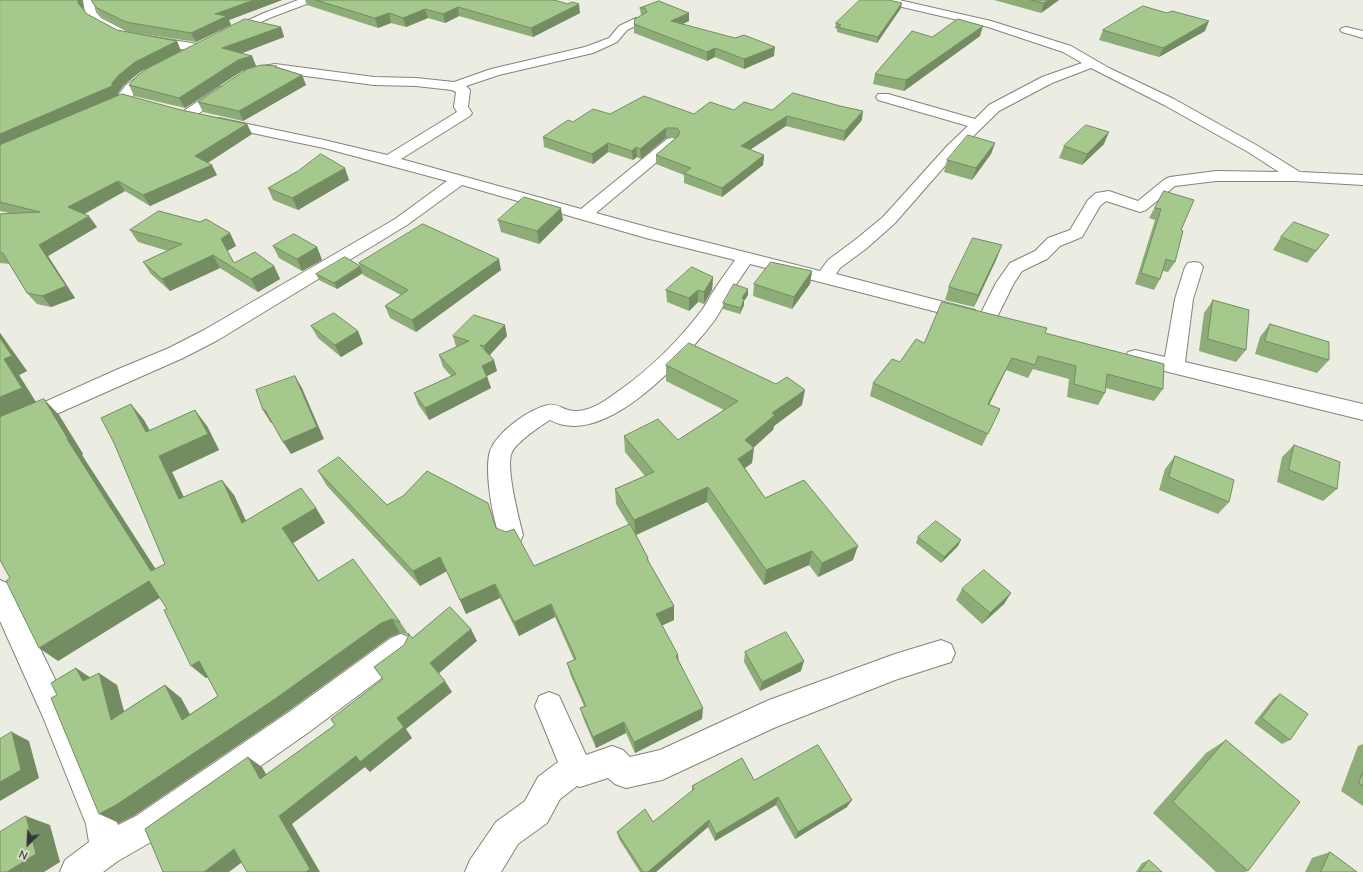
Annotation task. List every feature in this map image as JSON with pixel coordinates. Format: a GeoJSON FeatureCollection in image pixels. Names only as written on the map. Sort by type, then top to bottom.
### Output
{"type":"FeatureCollection","features":[{"type":"Feature","properties":{"kind":"street"},"geometry":{"type":"LineString","coordinates":[[88,0],[91,12],[97,20],[127,36],[197,48]]}},
{"type":"Feature","properties":{"kind":"street"},"geometry":{"type":"LineString","coordinates":[[180,58],[211,41],[268,15],[308,0]]}},
{"type":"Feature","properties":{"kind":"street"},"geometry":{"type":"LineString","coordinates":[[885,0],[943,12],[1002,27],[1068,49],[1105,71],[1169,102],[1296,176]]}},
{"type":"Feature","properties":{"kind":"street"},"geometry":{"type":"LineString","coordinates":[[455,86],[495,72],[589,50],[613,40],[623,28],[640,20]]}},
{"type":"Feature","properties":{"kind":"street"},"geometry":{"type":"LineString","coordinates":[[1346,30],[1363,35]]}},
{"type":"Feature","properties":{"kind":"street"},"geometry":{"type":"LineString","coordinates":[[825,277],[834,264],[861,244],[889,220],[953,148],[999,104],[1047,80],[1093,63]]}},
{"type":"Feature","properties":{"kind":"street"},"geometry":{"type":"LineString","coordinates":[[127,99],[126,94],[130,88],[167,65]]}},
{"type":"Feature","properties":{"kind":"street"},"geometry":{"type":"LineString","coordinates":[[389,160],[465,113],[461,107],[464,90],[455,86],[416,82],[374,81],[275,68],[256,71],[179,113],[324,144],[389,160],[652,234],[995,321],[1005,283],[1016,267],[1042,255],[1054,242],[1076,233],[1094,202],[1102,196],[1109,196],[1140,207],[1172,182],[1216,176],[1260,178],[1296,176],[1363,180]]}},
{"type":"Feature","properties":{"kind":"street"},"geometry":{"type":"LineString","coordinates":[[883,97],[977,124]]}},
{"type":"Feature","properties":{"kind":"street"},"geometry":{"type":"LineString","coordinates":[[113,105],[127,99],[141,104]]}},
{"type":"Feature","properties":{"kind":"street"},"geometry":{"type":"LineString","coordinates":[[584,215],[672,142]]}},
{"type":"Feature","properties":{"kind":"street"},"geometry":{"type":"LineString","coordinates":[[0,431],[124,374],[176,353],[211,335],[401,222],[459,180]]}},
{"type":"Feature","properties":{"kind":"street"},"geometry":{"type":"LineString","coordinates":[[511,536],[504,503],[500,470],[502,450],[506,442],[515,433],[546,413],[555,412],[569,418],[583,419],[602,412],[631,394],[655,374],[702,322],[746,257]]}},
{"type":"Feature","properties":{"kind":"street"},"geometry":{"type":"LineString","coordinates":[[1174,367],[1184,299],[1194,267]]}},
{"type":"Feature","properties":{"kind":"street"},"geometry":{"type":"LineString","coordinates":[[1122,354],[1363,412]]}},
{"type":"Feature","properties":{"kind":"street"},"geometry":{"type":"LineString","coordinates":[[0,592],[55,710],[102,824],[106,849]]}},
{"type":"Feature","properties":{"kind":"street"},"geometry":{"type":"LineString","coordinates":[[77,872],[106,849],[147,827],[299,722],[401,647]]}},
{"type":"Feature","properties":{"kind":"street"},"geometry":{"type":"LineString","coordinates":[[549,706],[576,768],[580,772],[612,761],[626,773],[662,765],[769,715],[894,667],[941,653]]}},
{"type":"Feature","properties":{"kind":"street"},"geometry":{"type":"LineString","coordinates":[[482,872],[507,833],[536,812],[549,788],[576,768]]}},
{"type":"Feature","properties":{"kind":"building"},"geometry":{"type":"Polygon","coordinates":[[[0,0],[78,0],[78,3],[87,14],[117,30],[177,41],[135,62],[119,75],[112,83],[112,86],[0,134],[0,0]]]}},
{"type":"Feature","properties":{"kind":"building"},"geometry":{"type":"Polygon","coordinates":[[[92,0],[254,0],[215,14],[227,16],[191,33],[126,22],[97,8],[92,0]]]}},
{"type":"Feature","properties":{"kind":"building"},"geometry":{"type":"Polygon","coordinates":[[[316,0],[554,0],[568,4],[572,2],[579,4],[531,28],[458,7],[443,14],[425,9],[403,18],[389,13],[375,18],[316,0]]]}},
{"type":"Feature","properties":{"kind":"building"},"geometry":{"type":"Polygon","coordinates":[[[860,0],[889,0],[902,3],[878,37],[837,27],[841,25],[836,23],[860,0]]]}},
{"type":"Feature","properties":{"kind":"building"},"geometry":{"type":"Polygon","coordinates":[[[1031,0],[1049,0],[1044,3],[1031,0]]]}},
{"type":"Feature","properties":{"kind":"building"},"geometry":{"type":"Polygon","coordinates":[[[659,1],[689,13],[671,21],[735,38],[744,35],[775,47],[744,59],[715,48],[707,52],[634,24],[635,19],[647,12],[645,8],[640,8],[659,1]]]}},
{"type":"Feature","properties":{"kind":"building"},"geometry":{"type":"Polygon","coordinates":[[[1143,6],[1167,13],[1172,11],[1209,21],[1163,48],[1103,30],[1143,6]]]}},
{"type":"Feature","properties":{"kind":"building"},"geometry":{"type":"Polygon","coordinates":[[[245,19],[281,27],[222,48],[252,56],[238,60],[179,98],[129,85],[138,75],[150,67],[245,19]]]}},
{"type":"Feature","properties":{"kind":"building"},"geometry":{"type":"Polygon","coordinates":[[[958,19],[983,26],[906,80],[875,74],[912,31],[932,37],[958,19]]]}},
{"type":"Feature","properties":{"kind":"building"},"geometry":{"type":"Polygon","coordinates":[[[262,65],[277,66],[275,67],[302,75],[239,111],[198,102],[247,69],[262,65]]]}},
{"type":"Feature","properties":{"kind":"building"},"geometry":{"type":"Polygon","coordinates":[[[793,93],[863,111],[845,131],[787,116],[741,146],[764,155],[722,188],[684,173],[691,168],[656,155],[678,136],[680,132],[677,128],[666,128],[640,149],[636,147],[632,151],[608,143],[592,154],[543,137],[568,120],[573,122],[593,109],[610,114],[644,96],[694,114],[710,102],[734,110],[744,102],[772,110],[793,93]]]}},
{"type":"Feature","properties":{"kind":"building"},"geometry":{"type":"Polygon","coordinates":[[[122,94],[181,110],[247,124],[195,156],[212,165],[143,195],[118,181],[68,207],[89,216],[39,245],[66,286],[42,296],[27,293],[3,253],[0,253],[0,214],[40,212],[0,202],[0,145],[122,94]]]}},
{"type":"Feature","properties":{"kind":"building"},"geometry":{"type":"Polygon","coordinates":[[[1086,125],[1109,132],[1087,154],[1064,146],[1086,125]]]}},
{"type":"Feature","properties":{"kind":"building"},"geometry":{"type":"Polygon","coordinates":[[[968,135],[995,143],[976,168],[947,160],[968,135]]]}},
{"type":"Feature","properties":{"kind":"building"},"geometry":{"type":"Polygon","coordinates":[[[321,154],[345,168],[292,198],[268,188],[298,171],[321,154]]]}},
{"type":"Feature","properties":{"kind":"building"},"geometry":{"type":"Polygon","coordinates":[[[1164,191],[1194,200],[1181,230],[1183,231],[1175,262],[1166,259],[1160,279],[1141,273],[1161,209],[1155,208],[1164,191]]]}},
{"type":"Feature","properties":{"kind":"building"},"geometry":{"type":"Polygon","coordinates":[[[524,197],[561,208],[537,231],[498,220],[524,197]]]}},
{"type":"Feature","properties":{"kind":"building"},"geometry":{"type":"Polygon","coordinates":[[[159,211],[200,222],[206,219],[230,233],[221,239],[234,263],[255,252],[274,266],[251,279],[213,255],[162,279],[143,262],[182,244],[130,230],[159,211]]]}},
{"type":"Feature","properties":{"kind":"building"},"geometry":{"type":"Polygon","coordinates":[[[1294,222],[1329,235],[1316,251],[1281,237],[1294,222]]]}},
{"type":"Feature","properties":{"kind":"building"},"geometry":{"type":"Polygon","coordinates":[[[423,224],[499,259],[412,320],[385,306],[408,290],[359,263],[423,224]]]}},
{"type":"Feature","properties":{"kind":"building"},"geometry":{"type":"Polygon","coordinates":[[[294,234],[317,247],[297,259],[273,246],[294,234]]]}},
{"type":"Feature","properties":{"kind":"building"},"geometry":{"type":"Polygon","coordinates":[[[973,238],[1002,245],[978,295],[949,287],[973,238]]]}},
{"type":"Feature","properties":{"kind":"building"},"geometry":{"type":"Polygon","coordinates":[[[345,257],[360,266],[334,283],[316,274],[345,257]]]}},
{"type":"Feature","properties":{"kind":"building"},"geometry":{"type":"Polygon","coordinates":[[[771,262],[812,271],[794,297],[754,284],[771,262]]]}},
{"type":"Feature","properties":{"kind":"building"},"geometry":{"type":"Polygon","coordinates":[[[692,267],[713,277],[704,292],[698,290],[689,298],[666,290],[692,267]]]}},
{"type":"Feature","properties":{"kind":"building"},"geometry":{"type":"Polygon","coordinates":[[[734,284],[748,289],[742,298],[744,299],[741,308],[723,303],[734,284]]]}},
{"type":"Feature","properties":{"kind":"building"},"geometry":{"type":"Polygon","coordinates":[[[1213,300],[1249,310],[1246,350],[1208,339],[1213,300]]]}},
{"type":"Feature","properties":{"kind":"building"},"geometry":{"type":"Polygon","coordinates":[[[942,302],[1047,328],[1045,333],[1164,364],[1163,389],[1107,374],[1105,393],[1074,384],[1076,366],[1038,356],[1035,365],[1012,358],[988,404],[1000,409],[988,434],[873,383],[892,359],[900,362],[916,339],[924,343],[942,302]]]}},
{"type":"Feature","properties":{"kind":"building"},"geometry":{"type":"Polygon","coordinates":[[[334,313],[358,331],[335,345],[311,326],[334,313]]]}},
{"type":"Feature","properties":{"kind":"building"},"geometry":{"type":"Polygon","coordinates":[[[474,315],[505,325],[484,346],[480,345],[494,360],[482,366],[487,377],[425,408],[414,393],[456,374],[439,355],[469,341],[453,336],[474,315]]]}},
{"type":"Feature","properties":{"kind":"building"},"geometry":{"type":"Polygon","coordinates":[[[1270,324],[1329,342],[1329,360],[1265,341],[1270,324]]]}},
{"type":"Feature","properties":{"kind":"building"},"geometry":{"type":"Polygon","coordinates":[[[0,338],[12,356],[4,359],[22,388],[0,397],[0,338]]]}},
{"type":"Feature","properties":{"kind":"building"},"geometry":{"type":"Polygon","coordinates":[[[689,343],[776,384],[787,377],[805,390],[772,413],[775,415],[745,440],[754,448],[738,459],[765,498],[804,480],[858,546],[822,563],[812,551],[766,570],[708,487],[634,520],[615,489],[654,472],[624,436],[658,419],[678,440],[738,401],[666,365],[689,343]]]}},
{"type":"Feature","properties":{"kind":"building"},"geometry":{"type":"Polygon","coordinates":[[[295,376],[317,427],[283,442],[265,410],[263,410],[256,390],[295,376]]]}},
{"type":"Feature","properties":{"kind":"building"},"geometry":{"type":"Polygon","coordinates":[[[44,399],[67,439],[151,571],[165,564],[114,443],[101,418],[131,404],[146,432],[195,410],[208,434],[159,456],[179,499],[222,480],[242,523],[301,488],[316,508],[282,528],[318,581],[353,559],[400,622],[392,619],[381,623],[275,699],[116,805],[99,814],[51,698],[57,695],[51,683],[76,668],[83,681],[99,673],[111,720],[165,685],[182,720],[218,696],[199,661],[191,666],[164,610],[167,609],[149,581],[39,648],[6,581],[10,578],[0,560],[0,417],[44,399]]]}},
{"type":"Feature","properties":{"kind":"building"},"geometry":{"type":"Polygon","coordinates":[[[1294,445],[1340,462],[1337,489],[1289,470],[1294,445]]]}},
{"type":"Feature","properties":{"kind":"building"},"geometry":{"type":"Polygon","coordinates":[[[1175,456],[1234,480],[1229,502],[1169,477],[1175,456]]]}},
{"type":"Feature","properties":{"kind":"building"},"geometry":{"type":"Polygon","coordinates":[[[339,457],[387,505],[403,496],[427,471],[488,503],[496,528],[506,532],[514,529],[534,566],[630,524],[648,558],[647,559],[674,606],[656,614],[678,655],[676,656],[703,708],[634,742],[624,722],[593,737],[580,708],[586,706],[567,663],[576,659],[551,604],[514,622],[495,584],[460,600],[440,557],[413,571],[318,471],[339,457]]]}},
{"type":"Feature","properties":{"kind":"building"},"geometry":{"type":"Polygon","coordinates":[[[936,521],[961,540],[944,557],[918,537],[936,521]]]}},
{"type":"Feature","properties":{"kind":"building"},"geometry":{"type":"Polygon","coordinates":[[[984,570],[1011,593],[990,613],[962,589],[984,570]]]}},
{"type":"Feature","properties":{"kind":"building"},"geometry":{"type":"Polygon","coordinates":[[[450,607],[471,629],[430,663],[445,681],[397,718],[404,727],[360,762],[356,756],[279,816],[310,869],[306,872],[247,872],[234,849],[204,872],[163,872],[145,829],[248,757],[260,779],[335,725],[331,719],[383,679],[374,667],[404,645],[409,635],[408,633],[412,638],[450,607]]]}},
{"type":"Feature","properties":{"kind":"building"},"geometry":{"type":"Polygon","coordinates":[[[786,632],[804,661],[762,682],[745,652],[786,632]]]}},
{"type":"Feature","properties":{"kind":"building"},"geometry":{"type":"Polygon","coordinates":[[[1280,694],[1308,714],[1290,740],[1262,718],[1280,694]]]}},
{"type":"Feature","properties":{"kind":"building"},"geometry":{"type":"Polygon","coordinates":[[[12,732],[21,770],[0,782],[0,739],[12,732]]]}},
{"type":"Feature","properties":{"kind":"building"},"geometry":{"type":"Polygon","coordinates":[[[1226,740],[1300,802],[1248,871],[1173,802],[1226,740]]]}},
{"type":"Feature","properties":{"kind":"building"},"geometry":{"type":"Polygon","coordinates":[[[818,745],[852,800],[798,832],[778,797],[716,834],[709,820],[648,872],[643,872],[617,832],[645,809],[653,822],[694,789],[692,786],[742,758],[754,780],[818,745]]]}},
{"type":"Feature","properties":{"kind":"building"},"geometry":{"type":"Polygon","coordinates":[[[1363,772],[1363,786],[1359,783],[1363,772]]]}},
{"type":"Feature","properties":{"kind":"building"},"geometry":{"type":"Polygon","coordinates":[[[26,816],[36,854],[7,872],[0,872],[0,832],[26,816]]]}},
{"type":"Feature","properties":{"kind":"building"},"geometry":{"type":"Polygon","coordinates":[[[1330,852],[1357,872],[1321,872],[1330,852]]]}},
{"type":"Feature","properties":{"kind":"building"},"geometry":{"type":"Polygon","coordinates":[[[1149,860],[1162,872],[1140,872],[1149,860]]]}}]}
